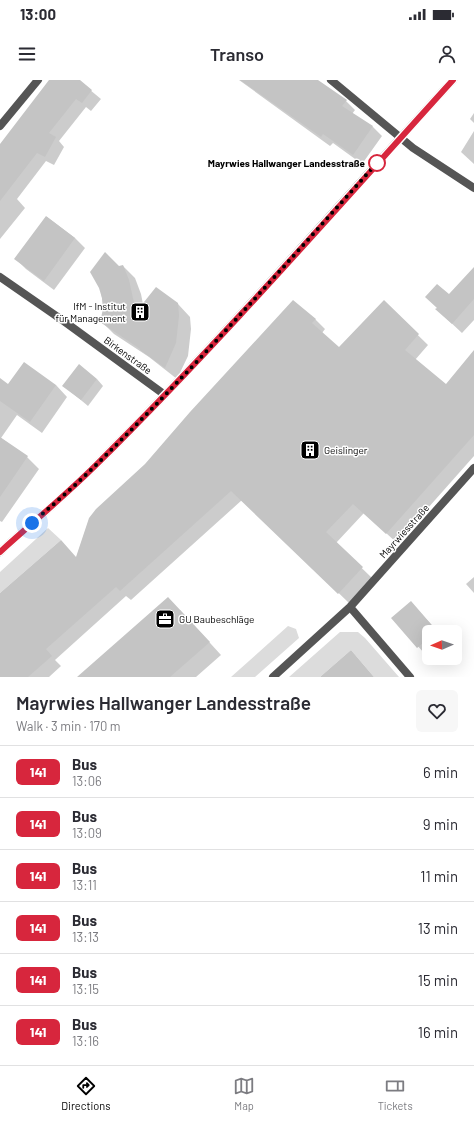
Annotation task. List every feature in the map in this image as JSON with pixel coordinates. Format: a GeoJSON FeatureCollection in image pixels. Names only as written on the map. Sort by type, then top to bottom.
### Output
{"type":"FeatureCollection","features":[{"type":"Feature","properties":{"kind":"street"},"geometry":{"type":"LineString","coordinates":[[0,126],[38,80]]}},
{"type":"Feature","properties":{"kind":"street"},"geometry":{"type":"LineString","coordinates":[[331,80],[413,148],[474,188]]}},
{"type":"Feature","properties":{"kind":"street"},"geometry":{"type":"LineString","coordinates":[[0,552],[96,465],[165,395],[248,306],[453,80]]}},
{"type":"Feature","properties":{"kind":"street","name":"Birkenstraße"},"geometry":{"type":"LineString","coordinates":[[0,277],[65,322],[165,395]]}},
{"type":"Feature","properties":{"kind":"street","name":"Mayrwiesstraße"},"geometry":{"type":"LineString","coordinates":[[273,677],[350,607],[474,468]]}},
{"type":"Feature","properties":{"kind":"street"},"geometry":{"type":"LineString","coordinates":[[350,607],[410,677]]}},
{"type":"Feature","properties":{"kind":"shaded area"},"geometry":{"type":"Polygon","coordinates":[[[48,528],[61,540],[0,593],[0,572],[48,528]]]}},
{"type":"Feature","properties":{"kind":"shaded area"},"geometry":{"type":"Polygon","coordinates":[[[288,626],[296,629],[299,638],[255,677],[231,677],[288,626]]]}},
{"type":"Feature","properties":{"kind":"shaded area"},"geometry":{"type":"Polygon","coordinates":[[[340,632],[358,632],[399,677],[374,677],[351,650],[320,677],[289,677],[340,632]]]}},
{"type":"Feature","properties":{"kind":"building"},"geometry":{"type":"Polygon","coordinates":[[[49,80],[80,80],[92,90],[82,103],[76,99],[49,133],[56,137],[45,157],[37,153],[0,201],[0,144],[49,80]]]}},
{"type":"Feature","properties":{"kind":"building"},"geometry":{"type":"Polygon","coordinates":[[[240,80],[318,80],[347,100],[342,106],[373,126],[353,155],[323,134],[321,137],[240,80]]]}},
{"type":"Feature","properties":{"kind":"building"},"geometry":{"type":"Polygon","coordinates":[[[46,216],[75,238],[44,281],[14,259],[46,216]]]}},
{"type":"Feature","properties":{"kind":"building","name":"IfM - Institut für Management"},"geometry":{"type":"Polygon","coordinates":[[[105,252],[119,266],[123,265],[129,280],[136,312],[156,287],[178,303],[179,316],[176,343],[165,368],[100,322],[103,309],[102,298],[99,288],[90,272],[105,252]]]}},
{"type":"Feature","properties":{"kind":"building"},"geometry":{"type":"Polygon","coordinates":[[[474,267],[474,299],[452,324],[435,309],[437,308],[425,297],[437,284],[449,294],[474,267]]]}},
{"type":"Feature","properties":{"kind":"building","name":"Geislinger"},"geometry":{"type":"Polygon","coordinates":[[[293,300],[316,319],[312,323],[339,347],[384,300],[419,334],[405,350],[446,384],[474,350],[474,435],[386,534],[353,504],[326,532],[363,567],[338,594],[231,491],[120,591],[116,587],[46,649],[52,656],[28,677],[0,677],[0,593],[61,540],[76,557],[89,518],[96,509],[145,464],[190,412],[293,300]]]}},
{"type":"Feature","properties":{"kind":"building"},"geometry":{"type":"Polygon","coordinates":[[[24,362],[56,385],[30,422],[0,401],[0,378],[8,384],[24,362]]]}},
{"type":"Feature","properties":{"kind":"building"},"geometry":{"type":"Polygon","coordinates":[[[79,364],[97,379],[81,400],[62,386],[79,364]]]}},
{"type":"Feature","properties":{"kind":"building"},"geometry":{"type":"Polygon","coordinates":[[[0,437],[28,456],[0,497],[0,437]]]}},
{"type":"Feature","properties":{"kind":"building","name":"GU Baubeschläge"},"geometry":{"type":"Polygon","coordinates":[[[168,597],[210,642],[170,677],[77,677],[168,597]]]}},
{"type":"Feature","properties":{"kind":"building"},"geometry":{"type":"Polygon","coordinates":[[[411,601],[432,625],[422,625],[422,644],[417,648],[391,618],[411,601]]]}},
{"type":"Feature","properties":{"kind":"building"},"geometry":{"type":"Polygon","coordinates":[[[351,650],[374,677],[320,677],[351,650]]]}},
{"type":"Feature","properties":{"kind":"bus line","name":"141"},"geometry":{"type":"LineString","coordinates":[[0,552],[96,465],[165,395],[248,306],[453,80]]}},
{"type":"Feature","properties":{"kind":"place","name":"Mayrwies Hallwanger Landesstraße"},"geometry":{"type":"Point","coordinates":[377,163]}},
{"type":"Feature","properties":{"kind":"place","name":"IfM - Institut für Management"},"geometry":{"type":"Point","coordinates":[140,312]}},
{"type":"Feature","properties":{"kind":"place","name":"Geislinger"},"geometry":{"type":"Point","coordinates":[310,450]}},
{"type":"Feature","properties":{"kind":"place","name":"GU Baubeschläge"},"geometry":{"type":"Point","coordinates":[165,619]}},
{"type":"Feature","properties":{"kind":"route"},"geometry":{"type":"LineString","coordinates":[[32,523],[96,465],[165,395],[248,306],[377,163]]}}]}
